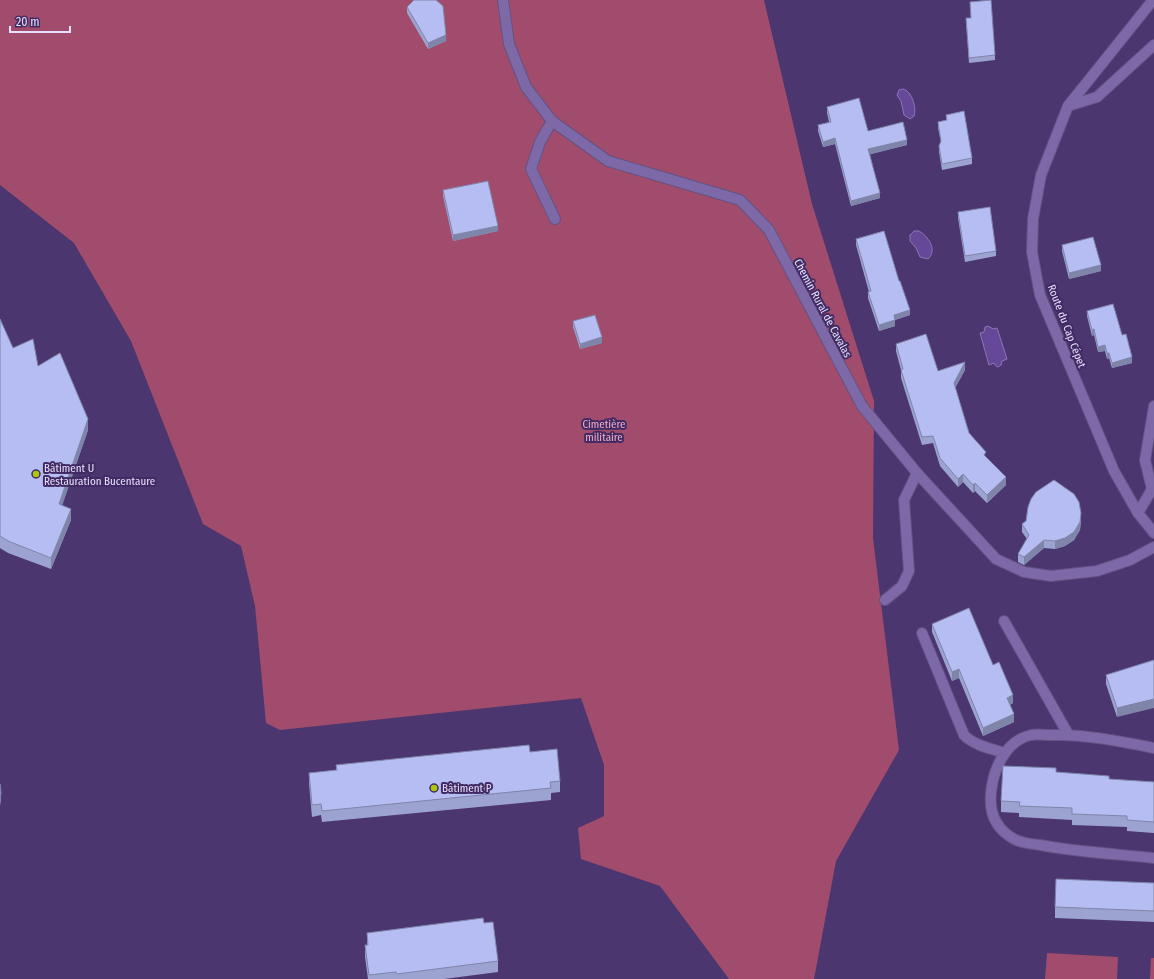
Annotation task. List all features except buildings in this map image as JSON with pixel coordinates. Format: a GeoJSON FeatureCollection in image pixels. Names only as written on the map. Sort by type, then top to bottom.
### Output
{"type":"FeatureCollection","features":[{"type":"Feature","properties":{"kind":"street","name":"Chemin Rural de Cavalas"},"geometry":{"type":"LineString","coordinates":[[503,0],[509,44],[526,87],[552,121],[608,161],[740,200],[769,230],[862,406],[917,473],[996,559],[1024,572],[1051,576],[1097,571],[1130,560],[1154,547]]}},
{"type":"Feature","properties":{"kind":"street","name":"Route du Cap Cépet"},"geometry":{"type":"LineString","coordinates":[[1153,0],[1068,106],[1041,175],[1033,219],[1032,252],[1040,295],[1114,471],[1138,513],[1154,533]]}},
{"type":"Feature","properties":{"kind":"street"},"geometry":{"type":"LineString","coordinates":[[1068,106],[1097,97],[1154,45]]}},
{"type":"Feature","properties":{"kind":"street"},"geometry":{"type":"LineString","coordinates":[[552,121],[540,142],[531,169],[555,219]]}},
{"type":"Feature","properties":{"kind":"street"},"geometry":{"type":"LineString","coordinates":[[1138,513],[1152,488],[1145,460],[1154,406]]}},
{"type":"Feature","properties":{"kind":"street"},"geometry":{"type":"LineString","coordinates":[[885,600],[902,586],[909,570],[904,500],[917,473]]}},
{"type":"Feature","properties":{"kind":"street"},"geometry":{"type":"LineString","coordinates":[[1004,621],[1068,734]]}},
{"type":"Feature","properties":{"kind":"street"},"geometry":{"type":"LineString","coordinates":[[922,633],[964,734],[967,738],[975,742],[1005,754]]}},
{"type":"Feature","properties":{"kind":"street"},"geometry":{"type":"LineString","coordinates":[[1154,748],[1108,738],[1068,734],[1031,736],[1013,745],[998,762],[993,777],[991,795],[991,809],[995,822],[1004,833],[1015,840],[1050,847],[1154,858]]}},
{"type":"Feature","properties":{"kind":"green space","name":"Cimetière militaire"},"geometry":{"type":"Polygon","coordinates":[[[0,0],[764,0],[812,204],[874,401],[873,538],[899,750],[836,861],[814,979],[729,979],[660,886],[581,859],[578,828],[604,816],[604,765],[581,698],[280,730],[266,723],[255,606],[241,546],[203,524],[131,341],[74,243],[0,185],[0,0]]]}},
{"type":"Feature","properties":{"kind":"green space"},"geometry":{"type":"Polygon","coordinates":[[[1047,953],[1118,957],[1117,979],[1045,979],[1047,953]]]}},
{"type":"Feature","properties":{"kind":"green space"},"geometry":{"type":"Polygon","coordinates":[[[1151,958],[1154,958],[1154,979],[1150,979],[1151,958]]]}},
{"type":"Feature","properties":{"kind":"shaded area"},"geometry":{"type":"Polygon","coordinates":[[[903,89],[909,93],[914,104],[915,113],[910,119],[904,115],[901,101],[897,95],[899,90],[903,89]]]}},
{"type":"Feature","properties":{"kind":"shaded area"},"geometry":{"type":"Polygon","coordinates":[[[914,231],[919,231],[926,236],[931,244],[932,252],[928,259],[920,257],[916,248],[910,241],[910,235],[914,231]]]}},
{"type":"Feature","properties":{"kind":"shaded area"},"geometry":{"type":"Polygon","coordinates":[[[988,326],[993,329],[997,328],[1007,359],[1002,361],[1001,365],[998,367],[994,363],[989,365],[980,333],[984,332],[985,327],[988,326]]]}},
{"type":"Feature","properties":{"kind":"place","name":"Bâtiment U Restauration Bucentaure"},"geometry":{"type":"Point","coordinates":[36,474]}},
{"type":"Feature","properties":{"kind":"place","name":"Bâtiment P"},"geometry":{"type":"Point","coordinates":[434,788]}}]}
